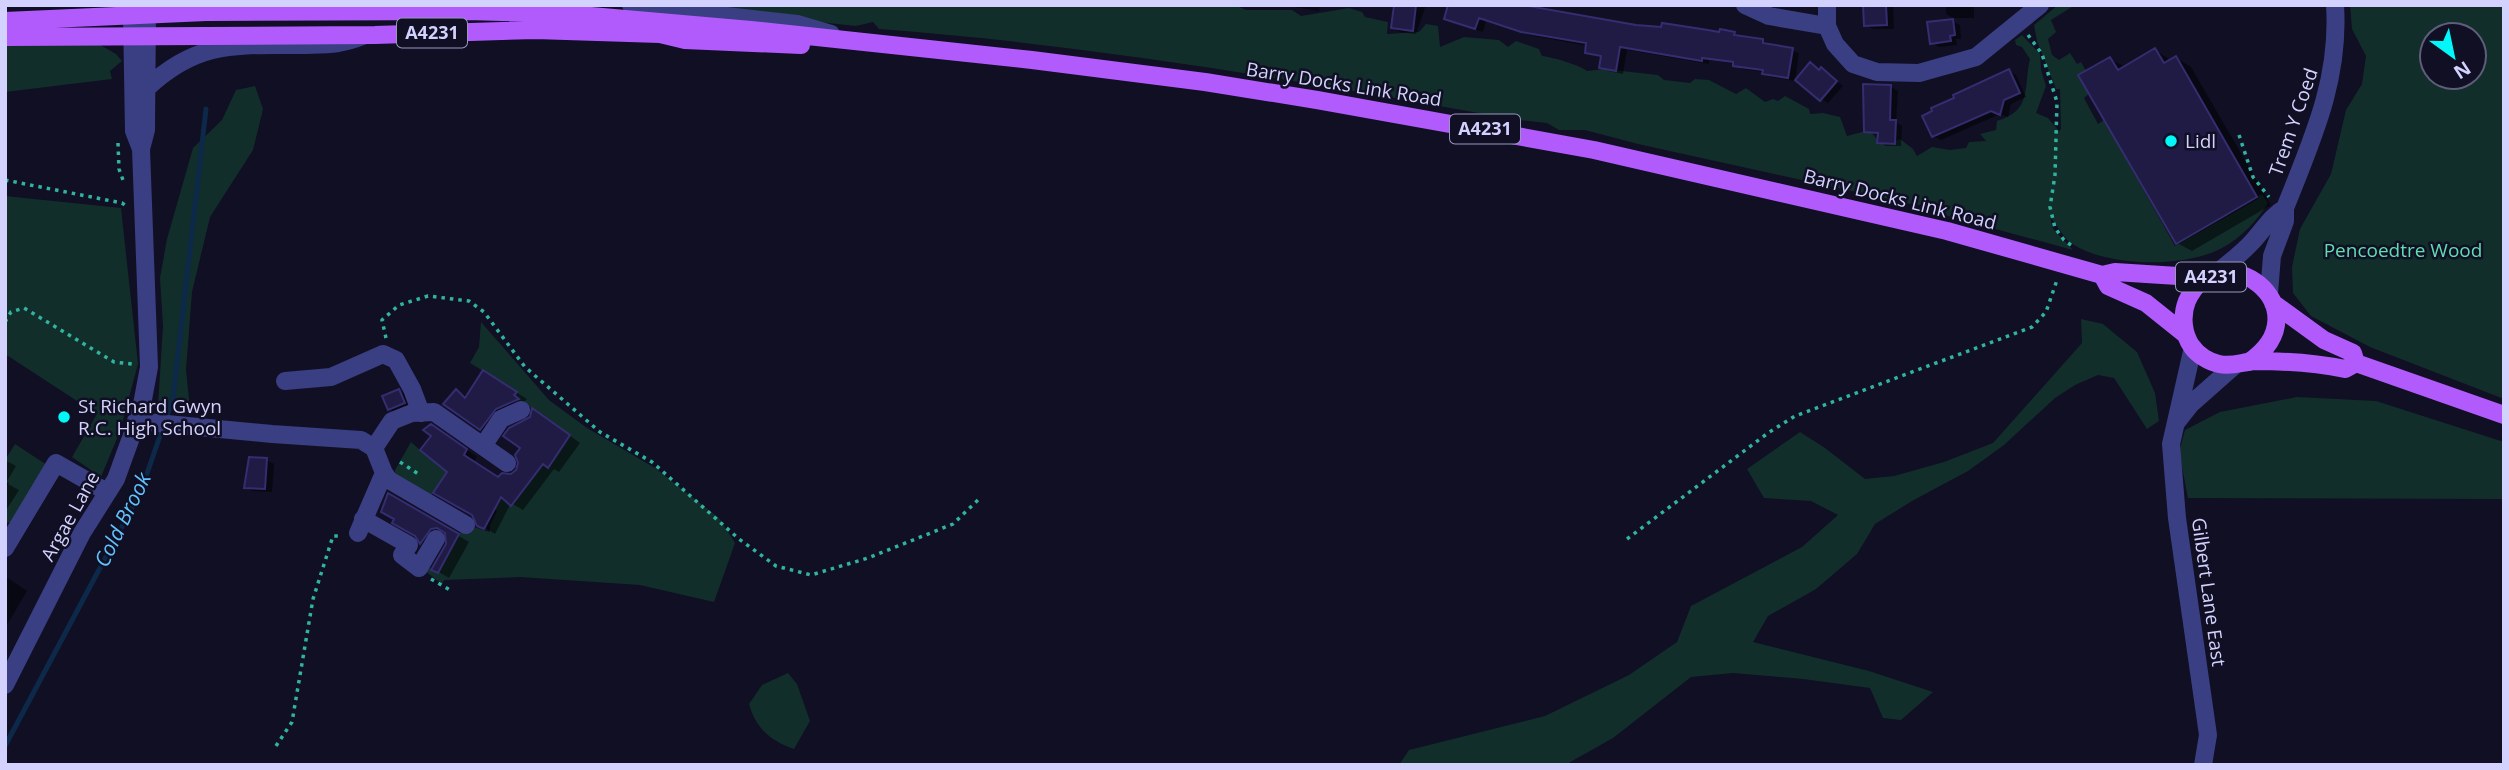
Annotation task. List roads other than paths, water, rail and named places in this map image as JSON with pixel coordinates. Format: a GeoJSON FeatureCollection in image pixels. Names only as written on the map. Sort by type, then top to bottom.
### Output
{"type":"FeatureCollection","features":[{"type":"Feature","properties":{"kind":"main road","name":"Barry Docks Link Road"},"geometry":{"type":"LineString","coordinates":[[5,21],[216,12],[468,8],[751,30],[1045,61],[1205,82],[1594,150],[1947,231],[2102,275],[2115,272],[2146,276],[2212,276]]}},
{"type":"Feature","properties":{"kind":"main road","name":"Barry Docks Link Road"},"geometry":{"type":"LineString","coordinates":[[5,37],[366,35],[535,30],[660,34],[685,40],[790,46],[857,42]]}},
{"type":"Feature","properties":{"kind":"main road","name":"A4231"},"geometry":{"type":"LineString","coordinates":[[2356,363],[2353,353],[2324,340],[2271,298],[2258,281],[2243,274],[2228,272],[2201,282],[2191,293],[2185,307],[2183,321],[2189,341],[2203,357],[2218,364],[2301,362],[2345,369],[2356,363],[2504,415]]}},
{"type":"Feature","properties":{"kind":"main road","name":"Barry Docks Link Road"},"geometry":{"type":"LineString","coordinates":[[2102,275],[2108,286],[2146,303],[2189,341]]}},
{"type":"Feature","properties":{"kind":"main road"},"geometry":{"type":"LineString","coordinates":[[2241,364],[2263,352],[2272,340],[2276,324],[2271,298]]}},
{"type":"Feature","properties":{"kind":"street"},"geometry":{"type":"LineString","coordinates":[[216,12],[242,5]]}},
{"type":"Feature","properties":{"kind":"street"},"geometry":{"type":"LineString","coordinates":[[631,5],[797,24],[857,42]]}},
{"type":"Feature","properties":{"kind":"street"},"geometry":{"type":"LineString","coordinates":[[1745,5],[1769,16],[1827,26]]}},
{"type":"Feature","properties":{"kind":"street"},"geometry":{"type":"LineString","coordinates":[[1827,5],[1827,26],[1835,44],[1853,64],[1877,72],[1919,73],[1976,57],[2039,5]]}},
{"type":"Feature","properties":{"kind":"street","name":"Trem Y Coed"},"geometry":{"type":"LineString","coordinates":[[2271,298],[2272,256],[2285,221],[2284,208],[2331,80],[2336,40],[2335,5]]}},
{"type":"Feature","properties":{"kind":"street"},"geometry":{"type":"LineString","coordinates":[[449,8],[449,32]]}},
{"type":"Feature","properties":{"kind":"street"},"geometry":{"type":"LineString","coordinates":[[468,8],[468,32]]}},
{"type":"Feature","properties":{"kind":"street","name":"Argae Lane"},"geometry":{"type":"LineString","coordinates":[[5,685],[82,533],[116,479],[144,422],[149,365],[141,149],[146,130],[147,88],[139,15]]}},
{"type":"Feature","properties":{"kind":"street"},"geometry":{"type":"LineString","coordinates":[[147,88],[191,57],[219,46],[342,44],[366,35]]}},
{"type":"Feature","properties":{"kind":"street","name":"Argae Lane"},"geometry":{"type":"LineString","coordinates":[[140,36],[134,131],[141,149]]}},
{"type":"Feature","properties":{"kind":"street","name":"Trem Y Coed"},"geometry":{"type":"LineString","coordinates":[[2212,276],[2238,257],[2273,215],[2284,208]]}},
{"type":"Feature","properties":{"kind":"street","name":"Gilbert Lane East"},"geometry":{"type":"LineString","coordinates":[[2189,341],[2171,444],[2177,518],[2190,594],[2208,735],[2203,765]]}},
{"type":"Feature","properties":{"kind":"street"},"geometry":{"type":"LineString","coordinates":[[285,381],[331,377],[383,354],[396,360],[421,413]]}},
{"type":"Feature","properties":{"kind":"street"},"geometry":{"type":"LineString","coordinates":[[2174,425],[2190,404],[2241,364]]}},
{"type":"Feature","properties":{"kind":"street"},"geometry":{"type":"LineString","coordinates":[[483,446],[500,419],[521,410]]}},
{"type":"Feature","properties":{"kind":"street"},"geometry":{"type":"LineString","coordinates":[[374,448],[392,421],[412,413],[434,412],[507,463]]}},
{"type":"Feature","properties":{"kind":"street"},"geometry":{"type":"LineString","coordinates":[[144,422],[361,440],[374,448],[389,480],[466,525]]}},
{"type":"Feature","properties":{"kind":"street"},"geometry":{"type":"LineString","coordinates":[[5,548],[56,463],[107,492]]}},
{"type":"Feature","properties":{"kind":"street"},"geometry":{"type":"LineString","coordinates":[[384,473],[361,526],[408,545],[402,555],[419,568],[436,539]]}},
{"type":"Feature","properties":{"kind":"waterway","name":"Cold Brook"},"geometry":{"type":"LineString","coordinates":[[5,746],[141,491],[173,398],[206,109]]}},
{"type":"Feature","properties":{"kind":"place","name":"Lidl"},"geometry":{"type":"Point","coordinates":[2171,141]}},
{"type":"Feature","properties":{"kind":"place","name":"St Richard Gwyn R.C. High School"},"geometry":{"type":"Point","coordinates":[64,417]}},
{"type":"Feature","properties":{"kind":"park label","name":"Pencoedtre Wood"},"geometry":{"type":"Point","coordinates":[2403,250]}}]}
